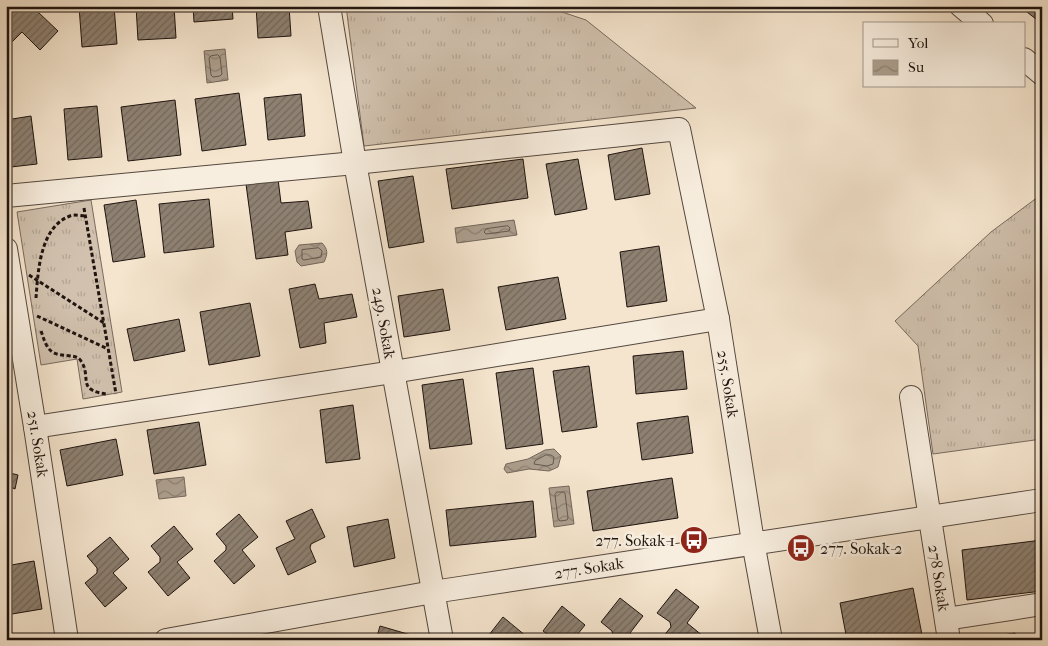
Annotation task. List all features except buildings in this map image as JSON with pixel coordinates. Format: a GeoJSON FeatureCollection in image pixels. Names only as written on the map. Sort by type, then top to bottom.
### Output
{"type":"FeatureCollection","features":[{"type":"Feature","properties":{"kind":"street","name":"249. Sokak"},"geometry":{"type":"LineString","coordinates":[[330,6],[356,163],[442,640]]}},
{"type":"Feature","properties":{"kind":"street"},"geometry":{"type":"LineString","coordinates":[[961,6],[980,22]]}},
{"type":"Feature","properties":{"kind":"street"},"geometry":{"type":"LineString","coordinates":[[1026,61],[1042,74]]}},
{"type":"Feature","properties":{"kind":"street","name":"255. Sokak"},"geometry":{"type":"LineString","coordinates":[[356,163],[679,129],[718,319],[753,542],[771,640]]}},
{"type":"Feature","properties":{"kind":"street"},"geometry":{"type":"LineString","coordinates":[[6,196],[356,163]]}},
{"type":"Feature","properties":{"kind":"street","name":"251. Sokak"},"geometry":{"type":"LineString","coordinates":[[8,260],[36,427],[67,640]]}},
{"type":"Feature","properties":{"kind":"street"},"geometry":{"type":"LineString","coordinates":[[36,427],[118,404],[393,372],[718,319]]}},
{"type":"Feature","properties":{"kind":"street","name":"278 Sokak"},"geometry":{"type":"LineString","coordinates":[[912,397],[947,629]]}},
{"type":"Feature","properties":{"kind":"street","name":"277. Sokak"},"geometry":{"type":"LineString","coordinates":[[166,640],[433,592],[753,542],[1042,500]]}},
{"type":"Feature","properties":{"kind":"street"},"geometry":{"type":"LineString","coordinates":[[947,629],[1042,604]]}},
{"type":"Feature","properties":{"kind":"path"},"geometry":{"type":"LineString","coordinates":[[82,189],[85,216],[118,404]]}},
{"type":"Feature","properties":{"kind":"path"},"geometry":{"type":"LineString","coordinates":[[36,299],[37,280],[42,254],[48,238],[58,223],[71,215],[85,216]]}},
{"type":"Feature","properties":{"kind":"path"},"geometry":{"type":"LineString","coordinates":[[8,260],[104,324]]}},
{"type":"Feature","properties":{"kind":"path"},"geometry":{"type":"LineString","coordinates":[[35,308],[39,322]]}},
{"type":"Feature","properties":{"kind":"path"},"geometry":{"type":"LineString","coordinates":[[37,315],[108,349]]}},
{"type":"Feature","properties":{"kind":"path"},"geometry":{"type":"LineString","coordinates":[[40,330],[47,348],[57,355],[78,358],[82,362],[88,386],[94,393],[109,395],[118,404]]}},
{"type":"Feature","properties":{"kind":"green space"},"geometry":{"type":"Polygon","coordinates":[[[346,6],[544,6],[586,20],[696,108],[364,146],[346,6]]]}},
{"type":"Feature","properties":{"kind":"green space"},"geometry":{"type":"Polygon","coordinates":[[[1042,194],[1042,439],[933,454],[918,346],[895,321],[991,232],[1042,194]]]}},
{"type":"Feature","properties":{"kind":"green space"},"geometry":{"type":"Polygon","coordinates":[[[91,200],[122,392],[83,399],[77,359],[41,365],[17,212],[91,200]]]}},
{"type":"Feature","properties":{"kind":"water"},"geometry":{"type":"Polygon","coordinates":[[[225,49],[228,80],[207,83],[204,51],[225,49]]]}},
{"type":"Feature","properties":{"kind":"water"},"geometry":{"type":"Polygon","coordinates":[[[514,220],[517,235],[457,243],[455,228],[514,220]]]}},
{"type":"Feature","properties":{"kind":"water"},"geometry":{"type":"Polygon","coordinates":[[[322,243],[327,252],[324,262],[301,266],[297,262],[295,251],[299,245],[322,243]]]}},
{"type":"Feature","properties":{"kind":"water"},"geometry":{"type":"Polygon","coordinates":[[[554,449],[561,456],[558,467],[549,471],[529,469],[507,473],[504,469],[506,464],[528,459],[545,450],[554,449]]]}},
{"type":"Feature","properties":{"kind":"water"},"geometry":{"type":"Polygon","coordinates":[[[184,477],[186,496],[159,499],[156,480],[184,477]]]}},
{"type":"Feature","properties":{"kind":"water"},"geometry":{"type":"Polygon","coordinates":[[[569,486],[574,524],[554,527],[549,488],[569,486]]]}},
{"type":"Feature","properties":{"kind":"place","name":"277. Sokak-1"},"geometry":{"type":"Point","coordinates":[694,540]}},
{"type":"Feature","properties":{"kind":"place","name":"277. Sokak-2"},"geometry":{"type":"Point","coordinates":[801,548]}}]}
